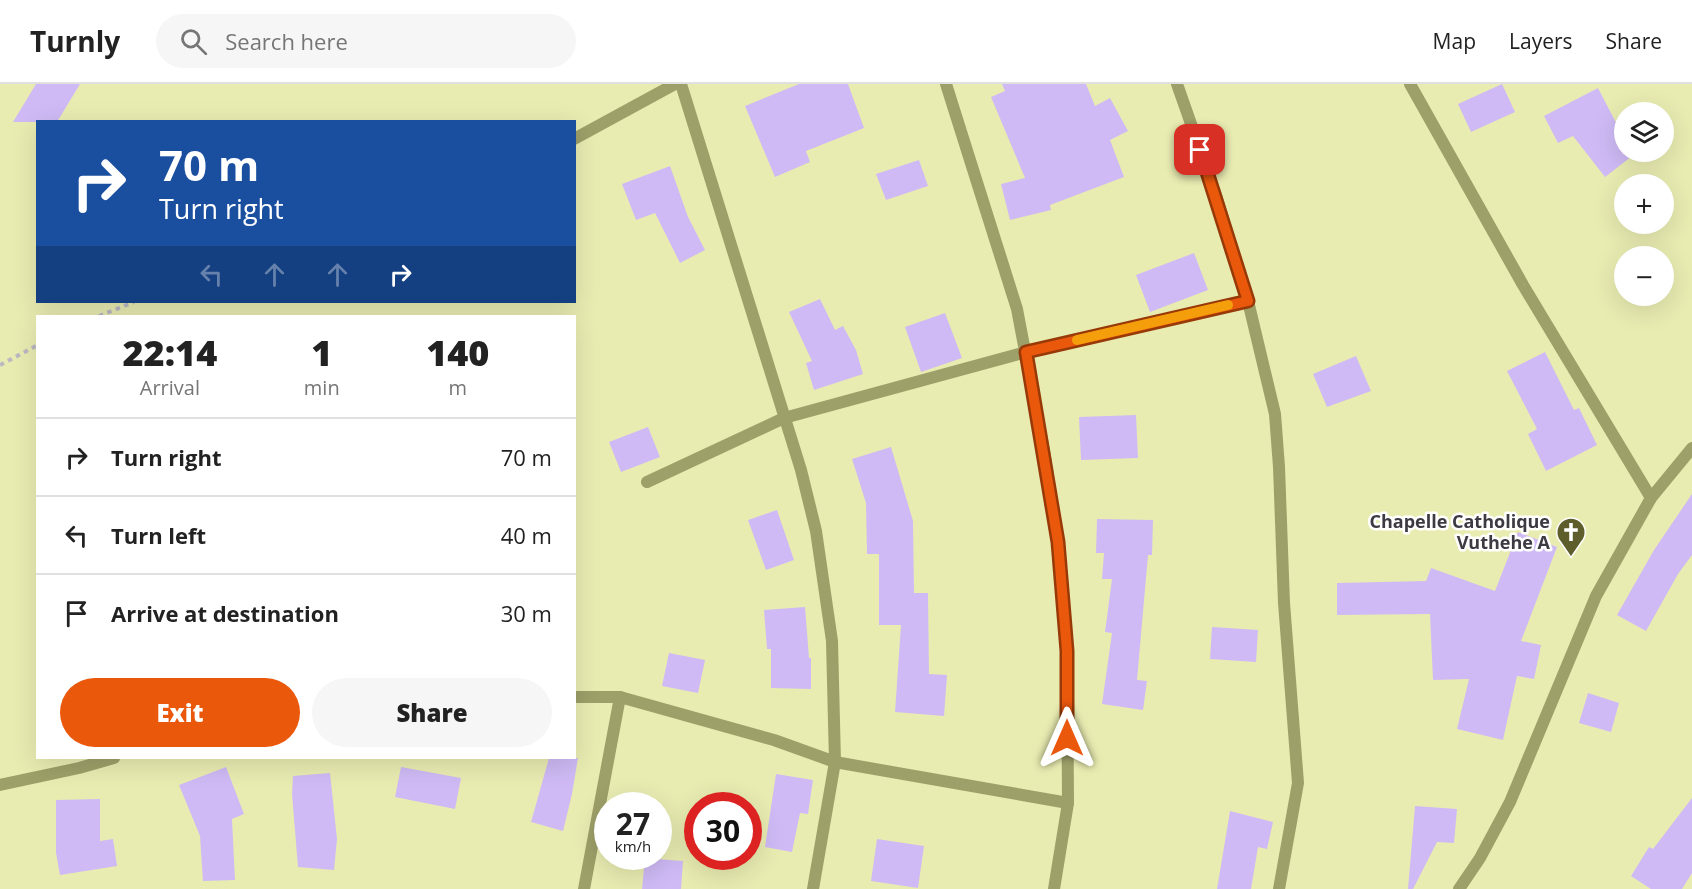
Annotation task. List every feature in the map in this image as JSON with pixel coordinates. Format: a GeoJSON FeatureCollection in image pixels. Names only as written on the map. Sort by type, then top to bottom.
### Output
{"type":"FeatureCollection","features":[{"type":"Feature","properties":{"kind":"street"},"geometry":{"type":"LineString","coordinates":[[576,139],[675,84]]}},
{"type":"Feature","properties":{"kind":"street"},"geometry":{"type":"LineString","coordinates":[[681,84],[801,470],[816,531],[832,640],[835,762],[813,889]]}},
{"type":"Feature","properties":{"kind":"street"},"geometry":{"type":"LineString","coordinates":[[946,84],[1017,309],[1058,542],[1067,651],[1068,802],[1054,889]]}},
{"type":"Feature","properties":{"kind":"street"},"geometry":{"type":"LineString","coordinates":[[1177,84],[1216,195],[1248,301],[1275,414],[1284,603],[1298,783],[1279,889]]}},
{"type":"Feature","properties":{"kind":"street"},"geometry":{"type":"LineString","coordinates":[[1410,84],[1523,285],[1651,498]]}},
{"type":"Feature","properties":{"kind":"street"},"geometry":{"type":"LineString","coordinates":[[647,482],[784,418],[1026,352],[1248,301]]}},
{"type":"Feature","properties":{"kind":"street"},"geometry":{"type":"LineString","coordinates":[[1459,889],[1480,858],[1509,802],[1596,596],[1651,498],[1692,448]]}},
{"type":"Feature","properties":{"kind":"street"},"geometry":{"type":"LineString","coordinates":[[576,697],[620,697],[774,740],[835,762],[1068,802]]}},
{"type":"Feature","properties":{"kind":"street"},"geometry":{"type":"LineString","coordinates":[[584,889],[620,697]]}},
{"type":"Feature","properties":{"kind":"street"},"geometry":{"type":"LineString","coordinates":[[0,785],[110,759]]}},
{"type":"Feature","properties":{"kind":"path"},"geometry":{"type":"LineString","coordinates":[[102,315],[132,303]]}},
{"type":"Feature","properties":{"kind":"path"},"geometry":{"type":"LineString","coordinates":[[0,365],[36,346]]}},
{"type":"Feature","properties":{"kind":"green space"},"geometry":{"type":"Polygon","coordinates":[[[0,84],[1692,84],[1692,889],[0,889],[0,84]]]}},
{"type":"Feature","properties":{"kind":"building"},"geometry":{"type":"Polygon","coordinates":[[[36,84],[80,84],[58,120],[13,122],[36,84]]]}},
{"type":"Feature","properties":{"kind":"building"},"geometry":{"type":"Polygon","coordinates":[[[799,84],[848,84],[864,128],[806,151],[810,162],[775,177],[745,106],[799,84]]]}},
{"type":"Feature","properties":{"kind":"building"},"geometry":{"type":"Polygon","coordinates":[[[1002,84],[1086,84],[1095,106],[1110,98],[1128,131],[1110,140],[1124,177],[1050,205],[1051,210],[1010,220],[1001,184],[1025,178],[991,97],[1005,91],[1002,84]]]}},
{"type":"Feature","properties":{"kind":"building"},"geometry":{"type":"Polygon","coordinates":[[[1502,84],[1515,112],[1471,132],[1458,104],[1502,84]]]}},
{"type":"Feature","properties":{"kind":"building"},"geometry":{"type":"Polygon","coordinates":[[[1598,88],[1614,119],[1614,162],[1624,162],[1605,177],[1573,136],[1558,143],[1544,116],[1598,88]]]}},
{"type":"Feature","properties":{"kind":"building"},"geometry":{"type":"Polygon","coordinates":[[[919,160],[928,186],[886,200],[876,174],[919,160]]]}},
{"type":"Feature","properties":{"kind":"building"},"geometry":{"type":"Polygon","coordinates":[[[670,166],[688,217],[705,250],[680,263],[655,213],[636,220],[622,184],[670,166]]]}},
{"type":"Feature","properties":{"kind":"building"},"geometry":{"type":"Polygon","coordinates":[[[1194,253],[1208,290],[1150,312],[1136,275],[1194,253]]]}},
{"type":"Feature","properties":{"kind":"building"},"geometry":{"type":"Polygon","coordinates":[[[820,299],[835,330],[843,326],[856,350],[863,374],[814,390],[806,363],[812,361],[789,312],[820,299]]]}},
{"type":"Feature","properties":{"kind":"building"},"geometry":{"type":"Polygon","coordinates":[[[945,313],[962,358],[921,372],[905,327],[945,313]]]}},
{"type":"Feature","properties":{"kind":"building"},"geometry":{"type":"Polygon","coordinates":[[[1545,352],[1574,410],[1579,408],[1597,445],[1546,471],[1528,434],[1537,429],[1507,371],[1545,352]]]}},
{"type":"Feature","properties":{"kind":"building"},"geometry":{"type":"Polygon","coordinates":[[[1356,356],[1371,391],[1327,407],[1313,374],[1356,356]]]}},
{"type":"Feature","properties":{"kind":"building"},"geometry":{"type":"Polygon","coordinates":[[[1136,415],[1138,458],[1081,460],[1079,417],[1136,415]]]}},
{"type":"Feature","properties":{"kind":"building"},"geometry":{"type":"Polygon","coordinates":[[[648,427],[660,457],[621,472],[609,442],[648,427]]]}},
{"type":"Feature","properties":{"kind":"building"},"geometry":{"type":"Polygon","coordinates":[[[891,447],[913,521],[914,593],[928,593],[929,674],[947,675],[944,716],[895,712],[901,625],[879,625],[879,554],[867,554],[866,503],[852,459],[891,447]]]}},
{"type":"Feature","properties":{"kind":"building"},"geometry":{"type":"Polygon","coordinates":[[[1692,494],[1692,555],[1678,574],[1646,631],[1617,615],[1654,550],[1692,494]]]}},
{"type":"Feature","properties":{"kind":"building"},"geometry":{"type":"Polygon","coordinates":[[[777,510],[794,560],[766,570],[748,520],[777,510]]]}},
{"type":"Feature","properties":{"kind":"building"},"geometry":{"type":"Polygon","coordinates":[[[1097,519],[1153,520],[1152,555],[1148,555],[1137,680],[1147,681],[1143,710],[1102,704],[1112,633],[1105,632],[1112,579],[1102,579],[1104,553],[1096,553],[1097,519]]]}},
{"type":"Feature","properties":{"kind":"building"},"geometry":{"type":"Polygon","coordinates":[[[1518,532],[1557,547],[1521,641],[1541,645],[1534,679],[1517,676],[1503,740],[1457,729],[1469,679],[1433,680],[1430,614],[1337,615],[1337,583],[1426,581],[1431,568],[1495,591],[1518,532]]]}},
{"type":"Feature","properties":{"kind":"building"},"geometry":{"type":"Polygon","coordinates":[[[805,607],[809,658],[811,658],[811,689],[771,688],[771,649],[767,649],[764,610],[805,607]]]}},
{"type":"Feature","properties":{"kind":"building"},"geometry":{"type":"Polygon","coordinates":[[[1212,627],[1258,630],[1256,662],[1210,659],[1212,627]]]}},
{"type":"Feature","properties":{"kind":"building"},"geometry":{"type":"Polygon","coordinates":[[[669,653],[705,660],[698,693],[662,686],[669,653]]]}},
{"type":"Feature","properties":{"kind":"building"},"geometry":{"type":"Polygon","coordinates":[[[1588,693],[1619,703],[1611,732],[1579,723],[1588,693]]]}},
{"type":"Feature","properties":{"kind":"building"},"geometry":{"type":"Polygon","coordinates":[[[578,758],[563,831],[531,822],[549,759],[578,758]]]}},
{"type":"Feature","properties":{"kind":"building"},"geometry":{"type":"Polygon","coordinates":[[[226,767],[244,814],[232,819],[235,880],[203,881],[200,836],[179,785],[226,767]]]}},
{"type":"Feature","properties":{"kind":"building"},"geometry":{"type":"Polygon","coordinates":[[[401,767],[461,778],[455,809],[395,797],[401,767]]]}},
{"type":"Feature","properties":{"kind":"building"},"geometry":{"type":"Polygon","coordinates":[[[330,773],[337,839],[334,870],[298,867],[292,794],[293,776],[330,773]]]}},
{"type":"Feature","properties":{"kind":"building"},"geometry":{"type":"Polygon","coordinates":[[[776,774],[813,780],[808,814],[800,813],[792,852],[765,847],[776,774]]]}},
{"type":"Feature","properties":{"kind":"building"},"geometry":{"type":"Polygon","coordinates":[[[1692,798],[1692,873],[1682,889],[1651,889],[1631,876],[1649,847],[1653,849],[1692,798]]]}},
{"type":"Feature","properties":{"kind":"building"},"geometry":{"type":"Polygon","coordinates":[[[100,799],[100,841],[113,839],[117,866],[60,875],[56,853],[56,800],[100,799]]]}},
{"type":"Feature","properties":{"kind":"building"},"geometry":{"type":"Polygon","coordinates":[[[1415,806],[1457,809],[1454,843],[1437,842],[1413,889],[1408,889],[1415,806]]]}},
{"type":"Feature","properties":{"kind":"building"},"geometry":{"type":"Polygon","coordinates":[[[1230,811],[1273,822],[1267,849],[1258,847],[1251,889],[1217,889],[1230,811]]]}},
{"type":"Feature","properties":{"kind":"building"},"geometry":{"type":"Polygon","coordinates":[[[877,839],[924,846],[918,888],[871,881],[877,839]]]}},
{"type":"Feature","properties":{"kind":"building"},"geometry":{"type":"Polygon","coordinates":[[[672,860],[683,861],[681,889],[642,889],[644,870],[672,870],[672,860]]]}},
{"type":"Feature","properties":{"kind":"slow traffic"},"geometry":{"type":"LineString","coordinates":[[1077,340],[1228,305]]}},
{"type":"Feature","properties":{"kind":"place","name":"Chapelle Catholique Vuthehe A"},"geometry":{"type":"Point","coordinates":[1571,558]}},
{"type":"Feature","properties":{"kind":"route"},"geometry":{"type":"LineString","coordinates":[[1067,738],[1067,651],[1058,542],[1026,352],[1248,301],[1200,150]]}}]}
